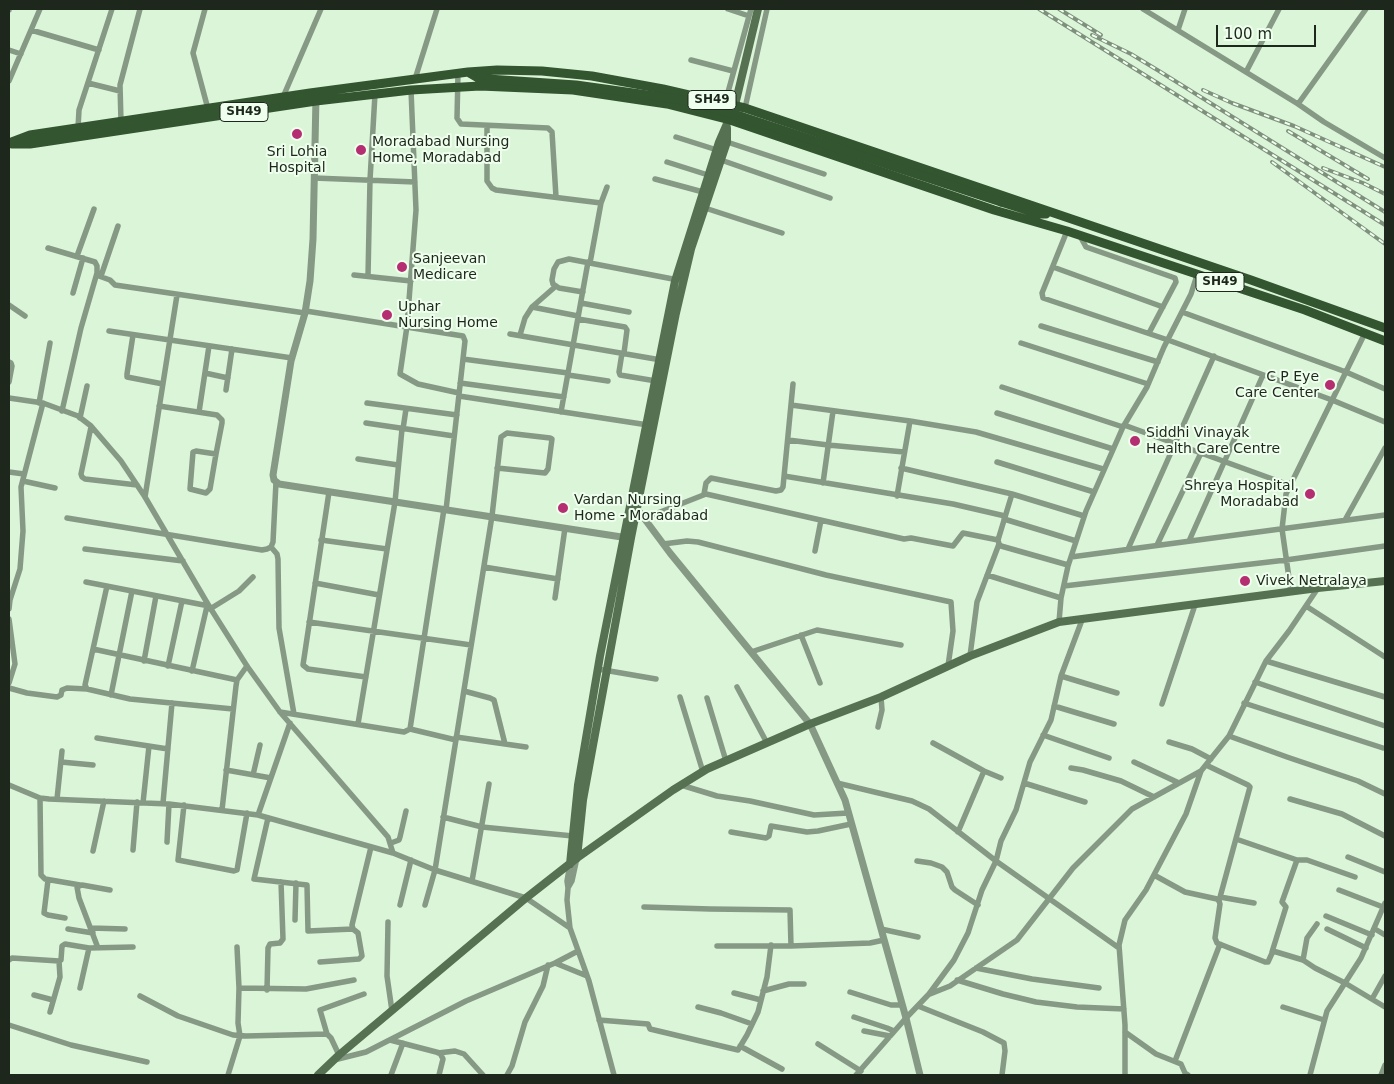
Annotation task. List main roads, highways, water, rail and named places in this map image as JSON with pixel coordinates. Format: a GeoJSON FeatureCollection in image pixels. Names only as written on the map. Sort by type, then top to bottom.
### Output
{"type":"FeatureCollection","features":[{"type":"Feature","properties":{"kind":"main road"},"geometry":{"type":"LineString","coordinates":[[578,858],[583,800],[607,671],[631,503],[650,426],[679,280],[716,150],[735,105],[758,9]]}},
{"type":"Feature","properties":{"kind":"main road","name":"SH49"},"geometry":{"type":"LineString","coordinates":[[9,143],[30,144],[458,73],[497,70],[542,71],[592,76],[745,108],[1251,280],[1385,328]]}},
{"type":"Feature","properties":{"kind":"main road","name":"SH49"},"geometry":{"type":"LineString","coordinates":[[468,72],[484,79],[576,85],[683,100],[737,115],[1039,214]]}},
{"type":"Feature","properties":{"kind":"main road"},"geometry":{"type":"LineString","coordinates":[[470,87],[484,79]]}},
{"type":"Feature","properties":{"kind":"main road","name":"SH49"},"geometry":{"type":"LineString","coordinates":[[9,143],[30,135],[283,97],[375,94],[457,87],[573,90],[667,104],[994,210],[1047,225],[1305,310],[1385,341]]}},
{"type":"Feature","properties":{"kind":"main road"},"geometry":{"type":"LineString","coordinates":[[696,222],[704,208],[727,142],[728,123]]}},
{"type":"Feature","properties":{"kind":"main road"},"geometry":{"type":"LineString","coordinates":[[1039,214],[1053,213]]}},
{"type":"Feature","properties":{"kind":"main road"},"geometry":{"type":"LineString","coordinates":[[1039,214],[1047,225]]}},
{"type":"Feature","properties":{"kind":"main road"},"geometry":{"type":"LineString","coordinates":[[570,864],[578,785],[598,669],[627,537],[638,509],[656,382],[663,360]]}},
{"type":"Feature","properties":{"kind":"main road"},"geometry":{"type":"LineString","coordinates":[[318,1075],[526,898],[570,864],[681,785],[726,761],[810,724],[881,697],[970,656],[1059,622],[1385,581]]}},
{"type":"Feature","properties":{"kind":"railway"},"geometry":{"type":"LineString","coordinates":[[1039,9],[1385,225]]}},
{"type":"Feature","properties":{"kind":"railway"},"geometry":{"type":"LineString","coordinates":[[1059,9],[1101,35]]}},
{"type":"Feature","properties":{"kind":"railway"},"geometry":{"type":"LineString","coordinates":[[1092,35],[1131,54],[1385,212]]}},
{"type":"Feature","properties":{"kind":"railway"},"geometry":{"type":"LineString","coordinates":[[1203,90],[1294,126],[1385,167]]}},
{"type":"Feature","properties":{"kind":"railway"},"geometry":{"type":"LineString","coordinates":[[1288,131],[1368,179]]}},
{"type":"Feature","properties":{"kind":"railway"},"geometry":{"type":"LineString","coordinates":[[1272,162],[1385,244]]}},
{"type":"Feature","properties":{"kind":"railway"},"geometry":{"type":"LineString","coordinates":[[1323,168],[1363,183],[1385,194]]}},
{"type":"Feature","properties":{"kind":"place","name":"Sri Lohia Hospital"},"geometry":{"type":"Point","coordinates":[297,134]}},
{"type":"Feature","properties":{"kind":"place","name":"Moradabad Nursing Home, Moradabad"},"geometry":{"type":"Point","coordinates":[361,150]}},
{"type":"Feature","properties":{"kind":"place","name":"Sanjeevan Medicare"},"geometry":{"type":"Point","coordinates":[402,267]}},
{"type":"Feature","properties":{"kind":"place","name":"Uphar Nursing Home"},"geometry":{"type":"Point","coordinates":[387,315]}},
{"type":"Feature","properties":{"kind":"place","name":"C P Eye Care Center"},"geometry":{"type":"Point","coordinates":[1330,385]}},
{"type":"Feature","properties":{"kind":"place","name":"Siddhi Vinayak Health Care Centre"},"geometry":{"type":"Point","coordinates":[1135,441]}},
{"type":"Feature","properties":{"kind":"place","name":"Shreya Hospital, Moradabad"},"geometry":{"type":"Point","coordinates":[1310,494]}},
{"type":"Feature","properties":{"kind":"place","name":"Vardan Nursing Home - Moradabad"},"geometry":{"type":"Point","coordinates":[563,508]}},
{"type":"Feature","properties":{"kind":"place","name":"Vivek Netralaya"},"geometry":{"type":"Point","coordinates":[1245,581]}}]}
